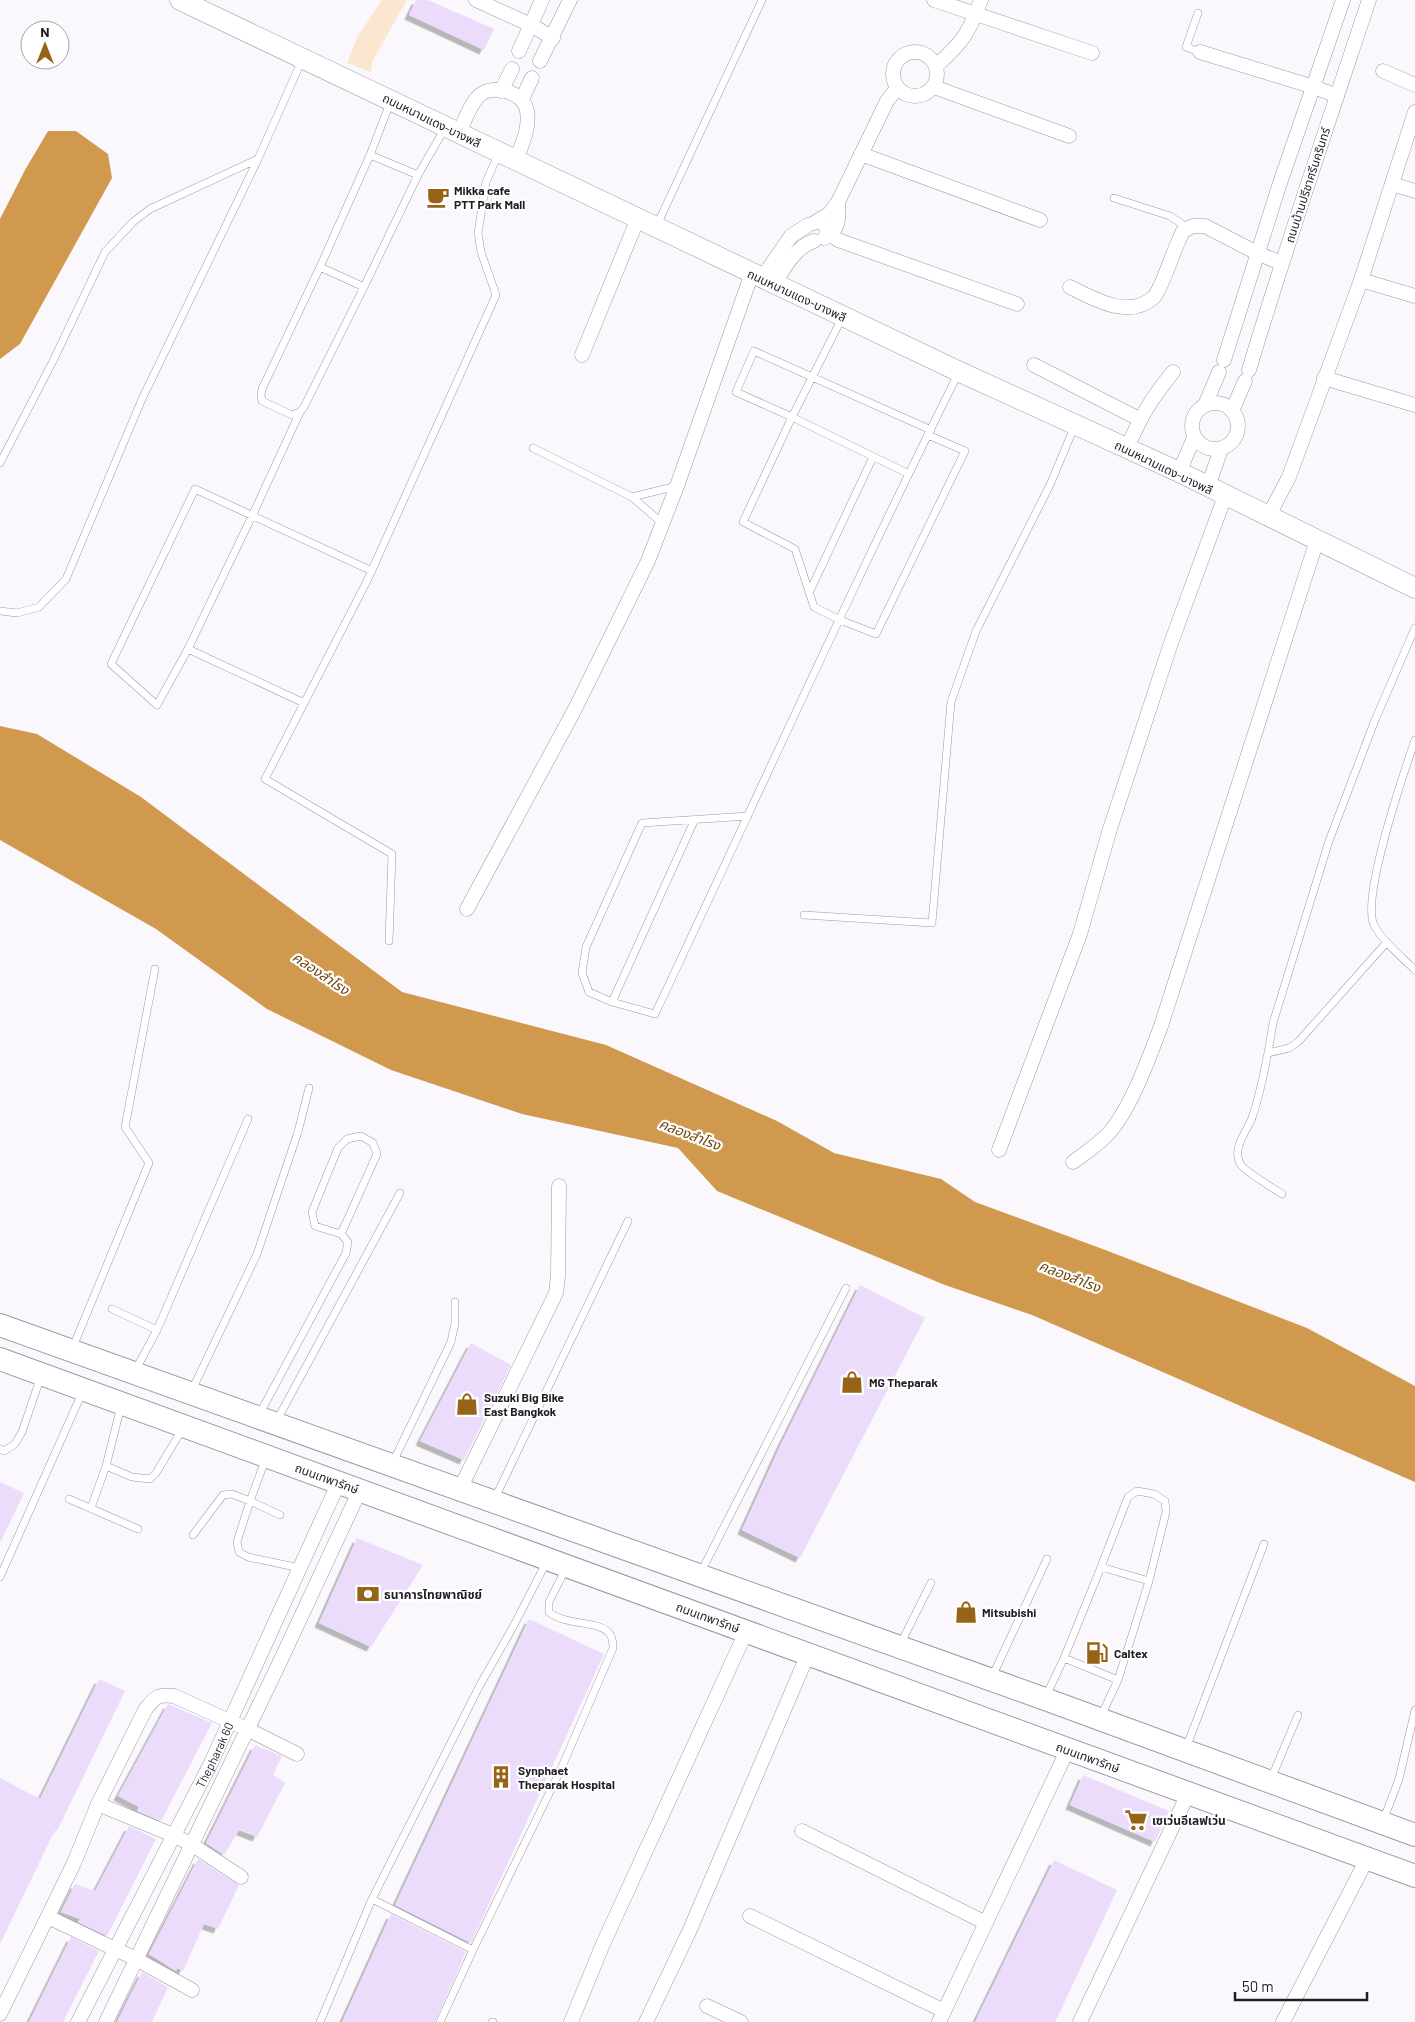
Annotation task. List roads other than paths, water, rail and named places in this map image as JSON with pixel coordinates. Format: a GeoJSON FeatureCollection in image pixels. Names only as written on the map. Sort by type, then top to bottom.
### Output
{"type":"FeatureCollection","features":[{"type":"Feature","properties":{"kind":"main road","name":"ถนนหนามแดง-บางพลี"},"geometry":{"type":"LineString","coordinates":[[180,0],[960,372],[1179,472],[1415,588]]}},
{"type":"Feature","properties":{"kind":"main road"},"geometry":{"type":"LineString","coordinates":[[0,1325],[991,1679],[1415,1835]]}},
{"type":"Feature","properties":{"kind":"main road","name":"ถนนเทพารักษ์"},"geometry":{"type":"LineString","coordinates":[[0,1359],[1415,1876]]}},
{"type":"Feature","properties":{"kind":"street"},"geometry":{"type":"LineString","coordinates":[[476,0],[553,38]]}},
{"type":"Feature","properties":{"kind":"street"},"geometry":{"type":"LineString","coordinates":[[519,52],[542,0]]}},
{"type":"Feature","properties":{"kind":"street"},"geometry":{"type":"LineString","coordinates":[[540,61],[553,38],[570,0]]}},
{"type":"Feature","properties":{"kind":"street"},"geometry":{"type":"LineString","coordinates":[[934,0],[1092,53]]}},
{"type":"Feature","properties":{"kind":"street"},"geometry":{"type":"LineString","coordinates":[[936,66],[962,40],[972,26],[981,0]]}},
{"type":"Feature","properties":{"kind":"street","name":"ถนนบ้านปรีชาศรีนครินทร์"},"geometry":{"type":"LineString","coordinates":[[1205,405],[1222,366],[1257,253],[1343,0]]}},
{"type":"Feature","properties":{"kind":"street","name":"ถนนบ้านปรีชาศรีนครินทร์"},"geometry":{"type":"LineString","coordinates":[[1232,411],[1247,375],[1281,263],[1369,0]]}},
{"type":"Feature","properties":{"kind":"street"},"geometry":{"type":"LineString","coordinates":[[920,52],[929,57],[936,66],[937,76],[934,86],[926,94],[916,97],[905,94],[896,88],[892,78],[894,67],[899,58],[909,53],[920,52]]}},
{"type":"Feature","properties":{"kind":"street"},"geometry":{"type":"LineString","coordinates":[[1200,52],[1314,87],[1336,96]]}},
{"type":"Feature","properties":{"kind":"street"},"geometry":{"type":"LineString","coordinates":[[501,91],[512,69]]}},
{"type":"Feature","properties":{"kind":"street"},"geometry":{"type":"LineString","coordinates":[[1383,71],[1415,85]]}},
{"type":"Feature","properties":{"kind":"street"},"geometry":{"type":"LineString","coordinates":[[522,99],[532,78]]}},
{"type":"Feature","properties":{"kind":"street"},"geometry":{"type":"LineString","coordinates":[[934,86],[1069,136]]}},
{"type":"Feature","properties":{"kind":"street"},"geometry":{"type":"LineString","coordinates":[[467,909],[575,709],[648,561],[762,278],[791,236],[829,214],[838,202],[887,100],[896,88]]}},
{"type":"Feature","properties":{"kind":"street"},"geometry":{"type":"LineString","coordinates":[[452,129],[476,98],[484,91],[494,89],[522,99],[527,108],[527,130],[508,156]]}},
{"type":"Feature","properties":{"kind":"street"},"geometry":{"type":"LineString","coordinates":[[1268,516],[1289,477],[1361,280],[1415,112]]}},
{"type":"Feature","properties":{"kind":"street"},"geometry":{"type":"LineString","coordinates":[[861,154],[1040,220]]}},
{"type":"Feature","properties":{"kind":"street"},"geometry":{"type":"LineString","coordinates":[[1392,184],[1415,191]]}},
{"type":"Feature","properties":{"kind":"street"},"geometry":{"type":"LineString","coordinates":[[762,278],[806,243],[822,238],[837,227],[839,218],[838,202]]}},
{"type":"Feature","properties":{"kind":"street"},"geometry":{"type":"LineString","coordinates":[[582,355],[638,218]]}},
{"type":"Feature","properties":{"kind":"street"},"geometry":{"type":"LineString","coordinates":[[814,222],[822,238]]}},
{"type":"Feature","properties":{"kind":"street"},"geometry":{"type":"LineString","coordinates":[[1070,287],[1100,302],[1115,306],[1130,306],[1143,303],[1154,296],[1178,240],[1183,231],[1192,226],[1205,226],[1257,253],[1281,263]]}},
{"type":"Feature","properties":{"kind":"street"},"geometry":{"type":"LineString","coordinates":[[822,238],[838,240],[1016,304]]}},
{"type":"Feature","properties":{"kind":"street"},"geometry":{"type":"LineString","coordinates":[[1361,280],[1415,296]]}},
{"type":"Feature","properties":{"kind":"street"},"geometry":{"type":"LineString","coordinates":[[1034,365],[1139,419]]}},
{"type":"Feature","properties":{"kind":"street"},"geometry":{"type":"LineString","coordinates":[[1127,448],[1139,419],[1172,372]]}},
{"type":"Feature","properties":{"kind":"street"},"geometry":{"type":"LineString","coordinates":[[1324,378],[1415,404]]}},
{"type":"Feature","properties":{"kind":"street"},"geometry":{"type":"LineString","coordinates":[[1220,404],[1232,411],[1237,419],[1237,434],[1228,446],[1220,449],[1208,449],[1203,447],[1194,438],[1191,423],[1194,416],[1205,405],[1220,404]]}},
{"type":"Feature","properties":{"kind":"street"},"geometry":{"type":"LineString","coordinates":[[1179,472],[1194,438]]}},
{"type":"Feature","properties":{"kind":"street"},"geometry":{"type":"LineString","coordinates":[[998,1150],[1080,934],[1109,832],[1171,643],[1216,491],[1220,449]]}},
{"type":"Feature","properties":{"kind":"street"},"geometry":{"type":"LineString","coordinates":[[1073,1162],[1109,1133],[1128,1104],[1146,1065],[1161,1026],[1316,540]]}},
{"type":"Feature","properties":{"kind":"street"},"geometry":{"type":"LineString","coordinates":[[460,1489],[556,1293],[558,1276],[559,1186]]}},
{"type":"Feature","properties":{"kind":"street","name":"Thepharak 60"},"geometry":{"type":"LineString","coordinates":[[78,2022],[211,1762],[339,1482]]}},
{"type":"Feature","properties":{"kind":"street","name":"Thepharak 60"},"geometry":{"type":"LineString","coordinates":[[106,2022],[278,1666],[360,1490]]}},
{"type":"Feature","properties":{"kind":"street"},"geometry":{"type":"LineString","coordinates":[[571,2022],[603,1944],[746,1632]]}},
{"type":"Feature","properties":{"kind":"street"},"geometry":{"type":"LineString","coordinates":[[646,2022],[689,1932],[808,1654]]}},
{"type":"Feature","properties":{"kind":"street"},"geometry":{"type":"LineString","coordinates":[[259,1657],[278,1666]]}},
{"type":"Feature","properties":{"kind":"street"},"geometry":{"type":"LineString","coordinates":[[0,2014],[74,1863],[98,1804],[145,1710],[153,1700],[162,1695],[174,1696],[297,1754]]}},
{"type":"Feature","properties":{"kind":"street"},"geometry":{"type":"LineString","coordinates":[[750,1916],[942,2017],[1068,1749]]}},
{"type":"Feature","properties":{"kind":"street"},"geometry":{"type":"LineString","coordinates":[[1080,2022],[1188,1794]]}},
{"type":"Feature","properties":{"kind":"street"},"geometry":{"type":"LineString","coordinates":[[98,1804],[191,1844],[241,1877]]}},
{"type":"Feature","properties":{"kind":"street"},"geometry":{"type":"LineString","coordinates":[[802,1831],[986,1923]]}},
{"type":"Feature","properties":{"kind":"street"},"geometry":{"type":"LineString","coordinates":[[1283,2022],[1366,1859]]}},
{"type":"Feature","properties":{"kind":"street"},"geometry":{"type":"LineString","coordinates":[[48,1917],[136,1959],[192,1990]]}},
{"type":"Feature","properties":{"kind":"street"},"geometry":{"type":"LineString","coordinates":[[707,2006],[741,2022]]}},
{"type":"Feature","properties":{"kind":"lane"},"geometry":{"type":"LineString","coordinates":[[656,227],[762,0]]}},
{"type":"Feature","properties":{"kind":"lane"},"geometry":{"type":"LineString","coordinates":[[1198,13],[1186,47],[1200,52]]}},
{"type":"Feature","properties":{"kind":"lane"},"geometry":{"type":"LineString","coordinates":[[0,611],[17,613],[39,607],[66,579],[142,399],[258,159],[303,58]]}},
{"type":"Feature","properties":{"kind":"lane"},"geometry":{"type":"LineString","coordinates":[[300,412],[292,416],[262,401],[262,389],[320,267],[370,155],[391,100]]}},
{"type":"Feature","properties":{"kind":"lane"},"geometry":{"type":"LineString","coordinates":[[372,571],[253,514],[195,489],[111,664],[157,705],[188,649],[253,514],[300,412],[364,287],[418,175],[452,129]]}},
{"type":"Feature","properties":{"kind":"lane"},"geometry":{"type":"LineString","coordinates":[[370,155],[418,175]]}},
{"type":"Feature","properties":{"kind":"lane"},"geometry":{"type":"LineString","coordinates":[[389,941],[392,854],[265,780],[372,571],[496,294],[481,252],[478,233],[486,182],[508,156]]}},
{"type":"Feature","properties":{"kind":"lane"},"geometry":{"type":"LineString","coordinates":[[0,463],[53,361],[105,252],[133,222],[150,210],[258,159]]}},
{"type":"Feature","properties":{"kind":"lane"},"geometry":{"type":"LineString","coordinates":[[1114,198],[1170,216],[1188,228]]}},
{"type":"Feature","properties":{"kind":"lane"},"geometry":{"type":"LineString","coordinates":[[320,267],[364,287]]}},
{"type":"Feature","properties":{"kind":"lane"},"geometry":{"type":"LineString","coordinates":[[843,316],[812,378],[792,417],[743,522],[795,549],[814,607],[840,620],[876,634],[964,451],[929,433],[812,378],[754,351],[736,392],[792,417],[908,474]]}},
{"type":"Feature","properties":{"kind":"lane"},"geometry":{"type":"LineString","coordinates":[[748,816],[642,823],[586,948],[582,973],[589,992],[612,1002],[655,1014],[748,816],[840,620],[908,474],[960,372]]}},
{"type":"Feature","properties":{"kind":"lane"},"geometry":{"type":"LineString","coordinates":[[804,915],[932,923],[951,702],[976,631],[1050,485],[1075,425]]}},
{"type":"Feature","properties":{"kind":"lane"},"geometry":{"type":"LineString","coordinates":[[533,448],[632,497],[662,523]]}},
{"type":"Feature","properties":{"kind":"lane"},"geometry":{"type":"LineString","coordinates":[[809,593],[873,457]]}},
{"type":"Feature","properties":{"kind":"lane"},"geometry":{"type":"LineString","coordinates":[[632,497],[677,486]]}},
{"type":"Feature","properties":{"kind":"lane"},"geometry":{"type":"LineString","coordinates":[[1282,1194],[1242,1166],[1237,1156],[1239,1144],[1252,1118],[1268,1053],[1273,1023],[1329,841],[1375,720],[1415,628]]}},
{"type":"Feature","properties":{"kind":"lane"},"geometry":{"type":"LineString","coordinates":[[188,649],[304,703]]}},
{"type":"Feature","properties":{"kind":"lane"},"geometry":{"type":"LineString","coordinates":[[1415,740],[1385,836],[1371,904],[1374,924],[1386,942],[1415,970]]}},
{"type":"Feature","properties":{"kind":"lane"},"geometry":{"type":"LineString","coordinates":[[612,1002],[695,820]]}},
{"type":"Feature","properties":{"kind":"lane"},"geometry":{"type":"LineString","coordinates":[[1268,1053],[1288,1048],[1298,1042],[1386,942]]}},
{"type":"Feature","properties":{"kind":"lane"},"geometry":{"type":"LineString","coordinates":[[72,1350],[149,1163],[125,1127],[155,969]]}},
{"type":"Feature","properties":{"kind":"lane"},"geometry":{"type":"LineString","coordinates":[[191,1392],[257,1254],[298,1132],[309,1088]]}},
{"type":"Feature","properties":{"kind":"lane"},"geometry":{"type":"LineString","coordinates":[[134,1372],[157,1330],[248,1119]]}},
{"type":"Feature","properties":{"kind":"lane"},"geometry":{"type":"LineString","coordinates":[[267,1419],[346,1253],[348,1242],[341,1234],[315,1226],[312,1212],[338,1148],[347,1139],[361,1136],[373,1143],[377,1154],[341,1234]]}},
{"type":"Feature","properties":{"kind":"lane"},"geometry":{"type":"LineString","coordinates":[[267,1419],[400,1193]]}},
{"type":"Feature","properties":{"kind":"lane"},"geometry":{"type":"LineString","coordinates":[[494,1501],[628,1222]]}},
{"type":"Feature","properties":{"kind":"lane"},"geometry":{"type":"LineString","coordinates":[[699,1574],[846,1288]]}},
{"type":"Feature","properties":{"kind":"lane"},"geometry":{"type":"LineString","coordinates":[[392,1464],[451,1342],[455,1324],[455,1302]]}},
{"type":"Feature","properties":{"kind":"lane"},"geometry":{"type":"LineString","coordinates":[[112,1309],[157,1330]]}},
{"type":"Feature","properties":{"kind":"lane"},"geometry":{"type":"LineString","coordinates":[[0,1449],[4,1450],[15,1444],[22,1432],[42,1374]]}},
{"type":"Feature","properties":{"kind":"lane"},"geometry":{"type":"LineString","coordinates":[[0,1577],[84,1389]]}},
{"type":"Feature","properties":{"kind":"lane"},"geometry":{"type":"LineString","coordinates":[[91,1508],[106,1466],[122,1403]]}},
{"type":"Feature","properties":{"kind":"lane"},"geometry":{"type":"LineString","coordinates":[[106,1466],[132,1477],[150,1479],[156,1473],[185,1425]]}},
{"type":"Feature","properties":{"kind":"lane"},"geometry":{"type":"LineString","coordinates":[[267,1456],[237,1542],[239,1552],[248,1557],[300,1568]]}},
{"type":"Feature","properties":{"kind":"lane"},"geometry":{"type":"LineString","coordinates":[[1045,1699],[1064,1658],[1128,1497],[1137,1491],[1154,1494],[1165,1501],[1166,1512],[1149,1580],[1118,1680],[1100,1719]]}},
{"type":"Feature","properties":{"kind":"lane"},"geometry":{"type":"LineString","coordinates":[[193,1535],[223,1495],[232,1494],[280,1515]]}},
{"type":"Feature","properties":{"kind":"lane"},"geometry":{"type":"LineString","coordinates":[[69,1499],[138,1529]]}},
{"type":"Feature","properties":{"kind":"lane"},"geometry":{"type":"LineString","coordinates":[[1185,1751],[1264,1544]]}},
{"type":"Feature","properties":{"kind":"lane"},"geometry":{"type":"LineString","coordinates":[[991,1679],[1047,1559]]}},
{"type":"Feature","properties":{"kind":"lane"},"geometry":{"type":"LineString","coordinates":[[320,2022],[372,1899],[480,1685],[513,1627],[558,1562]]}},
{"type":"Feature","properties":{"kind":"lane"},"geometry":{"type":"LineString","coordinates":[[440,2022],[561,1769],[613,1648],[612,1638],[608,1631],[556,1619],[549,1612],[549,1602],[558,1562]]}},
{"type":"Feature","properties":{"kind":"lane"},"geometry":{"type":"LineString","coordinates":[[1101,1567],[1149,1580]]}},
{"type":"Feature","properties":{"kind":"lane"},"geometry":{"type":"LineString","coordinates":[[899,1646],[931,1583]]}},
{"type":"Feature","properties":{"kind":"lane"},"geometry":{"type":"LineString","coordinates":[[1064,1658],[1118,1680]]}},
{"type":"Feature","properties":{"kind":"lane"},"geometry":{"type":"LineString","coordinates":[[1382,1823],[1399,1779],[1415,1710]]}},
{"type":"Feature","properties":{"kind":"lane"},"geometry":{"type":"LineString","coordinates":[[1270,1782],[1298,1715]]}},
{"type":"Feature","properties":{"kind":"lane"},"geometry":{"type":"LineString","coordinates":[[372,1899],[473,1950]]}},
{"type":"Feature","properties":{"kind":"water"},"geometry":{"type":"Polygon","coordinates":[[[48,131],[76,131],[108,154],[112,178],[20,344],[0,359],[0,219],[25,170],[48,131]]]}},
{"type":"Feature","properties":{"kind":"water","name":"คลองสำโรง"},"geometry":{"type":"Polygon","coordinates":[[[0,726],[37,734],[141,797],[402,992],[606,1045],[777,1121],[834,1153],[941,1179],[975,1202],[1307,1328],[1415,1386],[1415,1482],[1032,1315],[945,1285],[717,1191],[678,1148],[522,1114],[391,1070],[267,1009],[156,929],[0,840],[0,726]]]}},
{"type":"Feature","properties":{"kind":"place","name":"Mikka cafe PTT Park Mall"},"geometry":{"type":"Point","coordinates":[438,197]}},
{"type":"Feature","properties":{"kind":"place","name":"MG Theparak"},"geometry":{"type":"Point","coordinates":[852,1382]}},
{"type":"Feature","properties":{"kind":"place","name":"Suzuki Big Bike East Bangkok"},"geometry":{"type":"Point","coordinates":[467,1404]}},
{"type":"Feature","properties":{"kind":"place","name":"ธนาคารไทยพาณิชย์"},"geometry":{"type":"Point","coordinates":[368,1594]}},
{"type":"Feature","properties":{"kind":"place","name":"Mitsubishi"},"geometry":{"type":"Point","coordinates":[966,1612]}},
{"type":"Feature","properties":{"kind":"place","name":"Caltex"},"geometry":{"type":"Point","coordinates":[1097,1653]}},
{"type":"Feature","properties":{"kind":"place","name":"Synphaet Theparak Hospital"},"geometry":{"type":"Point","coordinates":[501,1777]}},
{"type":"Feature","properties":{"kind":"place","name":"เซเว่นอีเลฟเว่น"},"geometry":{"type":"Point","coordinates":[1136,1820]}}]}
